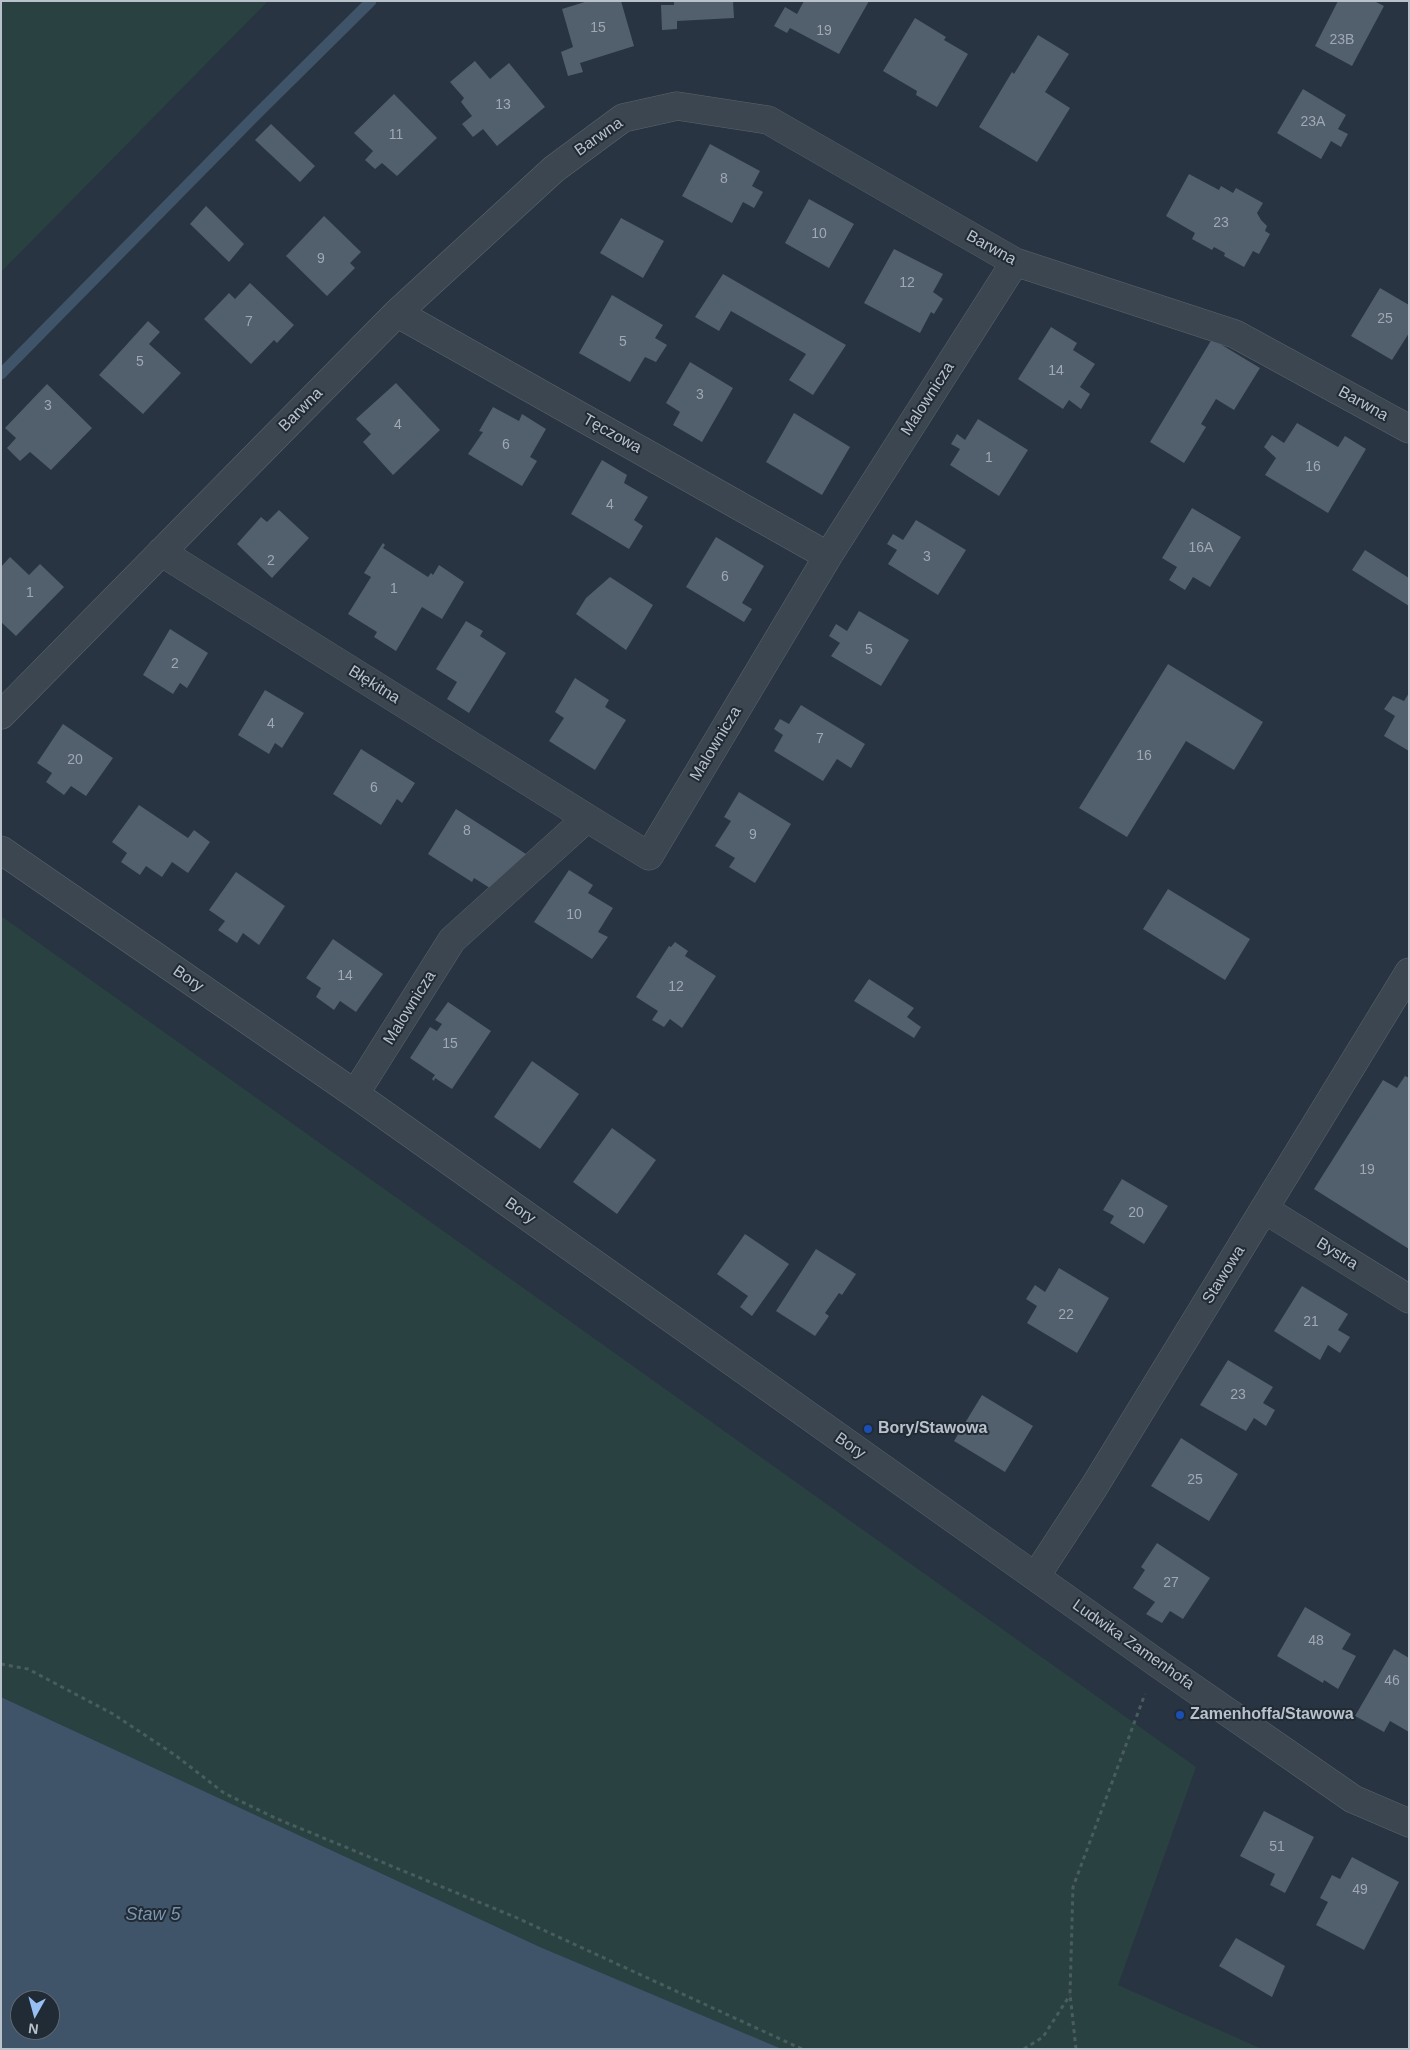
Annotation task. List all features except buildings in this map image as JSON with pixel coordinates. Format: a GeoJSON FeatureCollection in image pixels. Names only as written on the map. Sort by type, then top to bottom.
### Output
{"type":"FeatureCollection","features":[{"type":"Feature","properties":{"kind":"street","name":"Barwna"},"geometry":{"type":"LineString","coordinates":[[1,715],[397,313],[554,169],[623,118],[678,106],[768,120],[1015,262],[1235,334],[1409,429]]}},
{"type":"Feature","properties":{"kind":"street","name":"Malownicza"},"geometry":{"type":"LineString","coordinates":[[355,1094],[452,940],[587,818],[649,856],[828,556],[1015,262]]}},
{"type":"Feature","properties":{"kind":"street","name":"Tęczowa"},"geometry":{"type":"LineString","coordinates":[[397,313],[828,556]]}},
{"type":"Feature","properties":{"kind":"street","name":"Błękitna"},"geometry":{"type":"LineString","coordinates":[[161,552],[587,818]]}},
{"type":"Feature","properties":{"kind":"street","name":"Bory"},"geometry":{"type":"LineString","coordinates":[[1,850],[355,1094],[1036,1576]]}},
{"type":"Feature","properties":{"kind":"street","name":"Stawowa"},"geometry":{"type":"LineString","coordinates":[[1036,1576],[1094,1487],[1409,972]]}},
{"type":"Feature","properties":{"kind":"street","name":"Bystra"},"geometry":{"type":"LineString","coordinates":[[1264,1209],[1409,1299]]}},
{"type":"Feature","properties":{"kind":"street","name":"Ludwika Zamenhofa"},"geometry":{"type":"LineString","coordinates":[[1036,1576],[1157,1663],[1353,1799],[1409,1823]]}},
{"type":"Feature","properties":{"kind":"path"},"geometry":{"type":"LineString","coordinates":[[1076,2049],[1070,1994],[1073,1887],[1110,1784],[1157,1663]]}},
{"type":"Feature","properties":{"kind":"path"},"geometry":{"type":"LineString","coordinates":[[1,1664],[28,1668],[113,1714],[175,1755],[224,1793],[275,1818],[515,1917],[802,2049]]}},
{"type":"Feature","properties":{"kind":"path"},"geometry":{"type":"LineString","coordinates":[[1024,2049],[1043,2037],[1070,1994]]}},
{"type":"Feature","properties":{"kind":"green space"},"geometry":{"type":"Polygon","coordinates":[[[1,1],[268,1],[1,272],[1,1]]]}},
{"type":"Feature","properties":{"kind":"green space"},"geometry":{"type":"Polygon","coordinates":[[[1,916],[1196,1767],[1118,1985],[1262,2049],[782,2049],[540,1947],[1,1697],[1,916]]]}},
{"type":"Feature","properties":{"kind":"water","name":"Staw 5"},"geometry":{"type":"Polygon","coordinates":[[[1,1697],[540,1947],[782,2049],[1,2049],[1,1697]]]}},
{"type":"Feature","properties":{"kind":"waterway"},"geometry":{"type":"LineString","coordinates":[[1,374],[371,1]]}},
{"type":"Feature","properties":{"kind":"place","name":"Bory/Stawowa"},"geometry":{"type":"Point","coordinates":[868,1429]}},
{"type":"Feature","properties":{"kind":"place","name":"Zamenhoffa/Stawowa"},"geometry":{"type":"Point","coordinates":[1180,1715]}}]}
